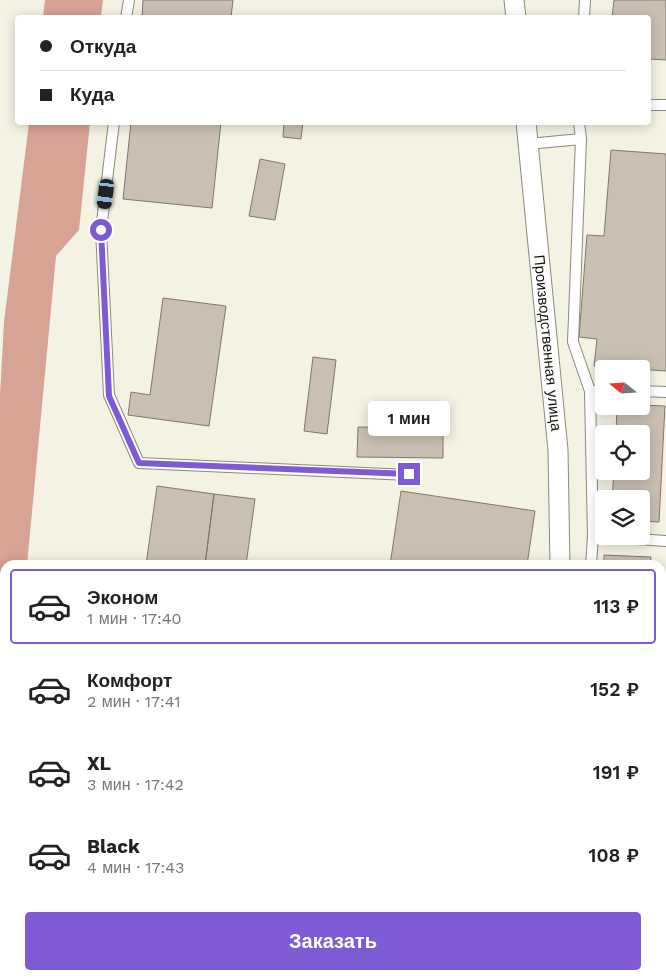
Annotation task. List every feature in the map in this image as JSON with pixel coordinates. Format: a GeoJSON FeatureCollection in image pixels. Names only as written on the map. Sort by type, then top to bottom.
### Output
{"type":"FeatureCollection","features":[{"type":"Feature","properties":{"kind":"street"},"geometry":{"type":"LineString","coordinates":[[514,0],[516,15]]}},
{"type":"Feature","properties":{"kind":"street","name":"Производственная улица"},"geometry":{"type":"LineString","coordinates":[[526,125],[558,450],[560,560]]}},
{"type":"Feature","properties":{"kind":"lane"},"geometry":{"type":"LineString","coordinates":[[126,15],[128,0]]}},
{"type":"Feature","properties":{"kind":"lane"},"geometry":{"type":"LineString","coordinates":[[584,15],[585,0]]}},
{"type":"Feature","properties":{"kind":"lane"},"geometry":{"type":"LineString","coordinates":[[651,104],[666,105]]}},
{"type":"Feature","properties":{"kind":"lane"},"geometry":{"type":"LineString","coordinates":[[114,125],[101,230],[109,396],[139,463],[409,474]]}},
{"type":"Feature","properties":{"kind":"lane"},"geometry":{"type":"LineString","coordinates":[[579,125],[581,139],[572,342],[590,391],[593,536],[591,560]]}},
{"type":"Feature","properties":{"kind":"lane"},"geometry":{"type":"LineString","coordinates":[[528,144],[581,139]]}},
{"type":"Feature","properties":{"kind":"lane"},"geometry":{"type":"LineString","coordinates":[[590,391],[595,391]]}},
{"type":"Feature","properties":{"kind":"lane"},"geometry":{"type":"LineString","coordinates":[[650,391],[666,392]]}},
{"type":"Feature","properties":{"kind":"lane"},"geometry":{"type":"LineString","coordinates":[[593,536],[666,541]]}},
{"type":"Feature","properties":{"kind":"shaded area"},"geometry":{"type":"Polygon","coordinates":[[[45,0],[103,0],[101,15],[43,15],[45,0]]]}},
{"type":"Feature","properties":{"kind":"shaded area"},"geometry":{"type":"Polygon","coordinates":[[[29,125],[90,125],[79,230],[56,256],[27,560],[0,560],[0,395],[4,322],[29,125]]]}},
{"type":"Feature","properties":{"kind":"building"},"geometry":{"type":"Polygon","coordinates":[[[143,0],[233,0],[231,15],[142,15],[143,0]]]}},
{"type":"Feature","properties":{"kind":"building"},"geometry":{"type":"Polygon","coordinates":[[[614,0],[666,0],[666,60],[651,59],[651,15],[612,15],[614,0]]]}},
{"type":"Feature","properties":{"kind":"building"},"geometry":{"type":"Polygon","coordinates":[[[131,125],[221,125],[212,208],[123,199],[131,125]]]}},
{"type":"Feature","properties":{"kind":"building"},"geometry":{"type":"Polygon","coordinates":[[[284,125],[303,125],[301,139],[283,137],[284,125]]]}},
{"type":"Feature","properties":{"kind":"building"},"geometry":{"type":"Polygon","coordinates":[[[611,150],[666,154],[666,371],[650,370],[650,360],[595,360],[594,366],[597,339],[579,337],[587,235],[604,236],[611,150]]]}},
{"type":"Feature","properties":{"kind":"building"},"geometry":{"type":"Polygon","coordinates":[[[260,159],[285,164],[275,220],[249,216],[260,159]]]}},
{"type":"Feature","properties":{"kind":"building"},"geometry":{"type":"Polygon","coordinates":[[[163,298],[226,306],[209,426],[128,415],[131,392],[150,395],[163,298]]]}},
{"type":"Feature","properties":{"kind":"building"},"geometry":{"type":"Polygon","coordinates":[[[313,357],[336,360],[327,434],[304,431],[313,357]]]}},
{"type":"Feature","properties":{"kind":"building"},"geometry":{"type":"Polygon","coordinates":[[[650,405],[665,406],[659,522],[650,522],[650,490],[613,490],[613,480],[650,480],[650,425],[616,425],[617,415],[650,415],[650,405]]]}},
{"type":"Feature","properties":{"kind":"building"},"geometry":{"type":"Polygon","coordinates":[[[358,427],[443,428],[443,458],[357,457],[358,427]]]}},
{"type":"Feature","properties":{"kind":"building"},"geometry":{"type":"Polygon","coordinates":[[[157,486],[214,494],[206,560],[147,560],[157,486]]]}},
{"type":"Feature","properties":{"kind":"building"},"geometry":{"type":"Polygon","coordinates":[[[401,491],[535,511],[528,560],[391,560],[401,491]]]}},
{"type":"Feature","properties":{"kind":"building"},"geometry":{"type":"Polygon","coordinates":[[[214,494],[255,499],[247,560],[206,560],[214,494]]]}},
{"type":"Feature","properties":{"kind":"building"},"geometry":{"type":"Polygon","coordinates":[[[604,555],[651,557],[651,560],[604,560],[604,555]]]}},
{"type":"Feature","properties":{"kind":"route"},"geometry":{"type":"LineString","coordinates":[[101,230],[109,396],[139,463],[409,474]]}}]}
